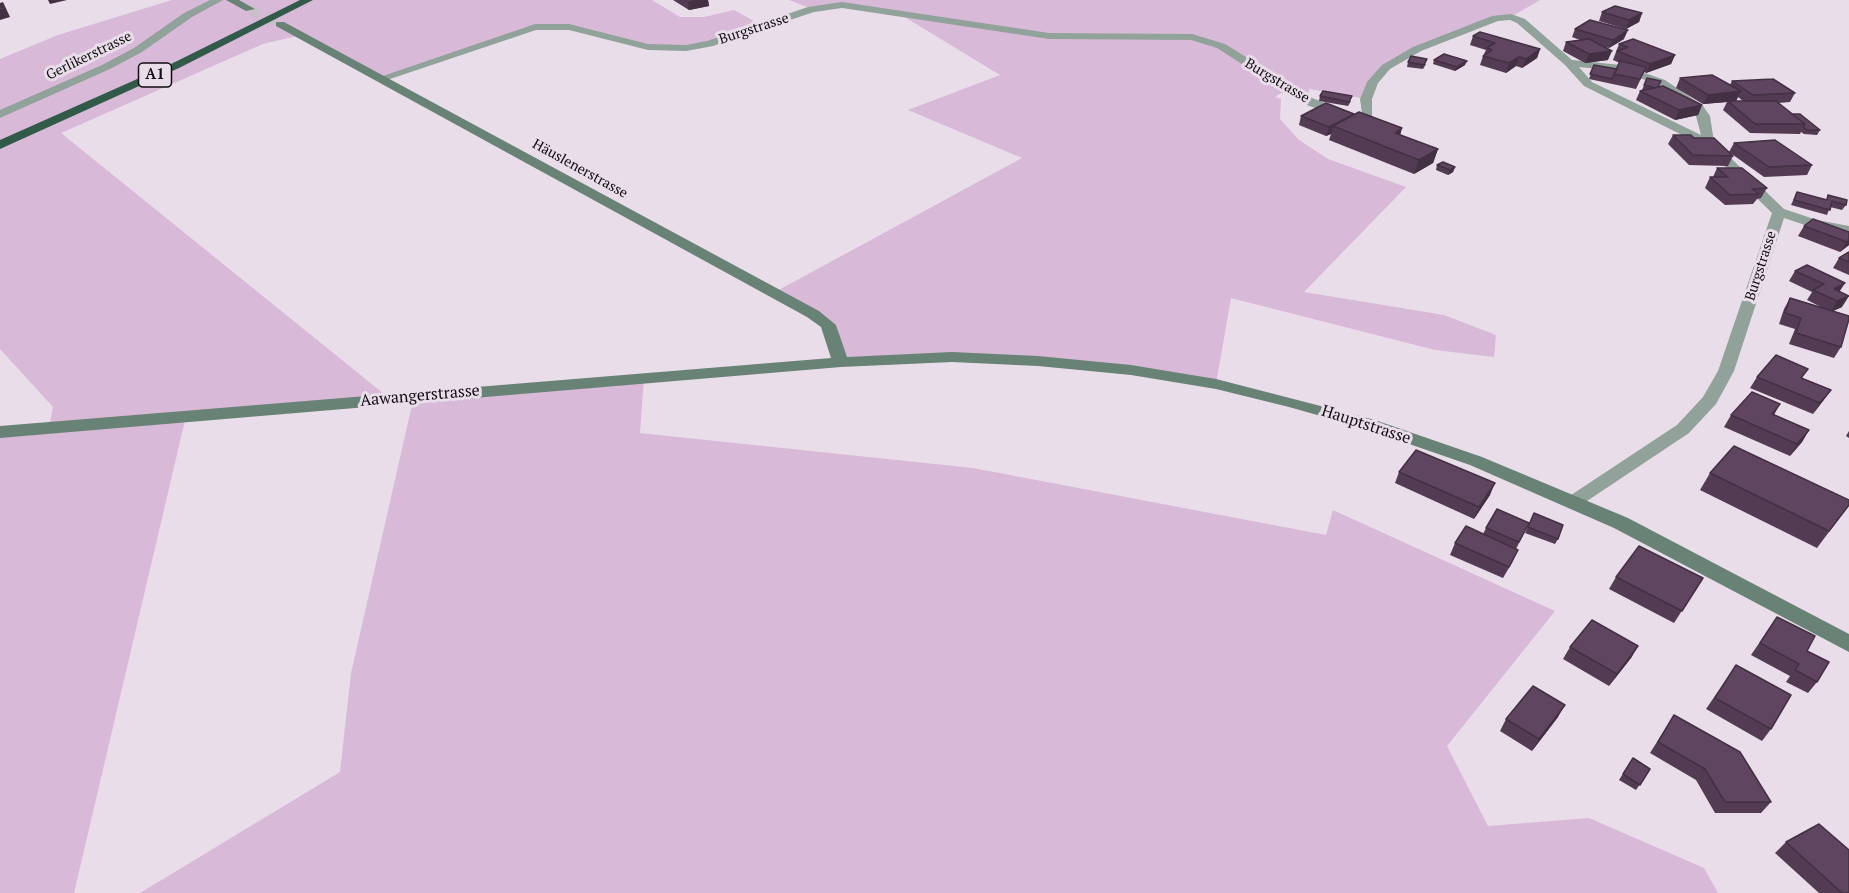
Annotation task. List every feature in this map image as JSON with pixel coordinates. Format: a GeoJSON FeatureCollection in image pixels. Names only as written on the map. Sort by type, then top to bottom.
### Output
{"type":"FeatureCollection","features":[{"type":"Feature","properties":{"kind":"highway","name":"A1"},"geometry":{"type":"LineString","coordinates":[[0,133],[170,57],[287,0]]}},
{"type":"Feature","properties":{"kind":"highway","name":"A1"},"geometry":{"type":"LineString","coordinates":[[0,145],[176,66],[308,0]]}},
{"type":"Feature","properties":{"kind":"street","name":"Gerlikerstrasse"},"geometry":{"type":"LineString","coordinates":[[0,114],[106,68],[138,50],[188,15],[218,0]]}},
{"type":"Feature","properties":{"kind":"street"},"geometry":{"type":"LineString","coordinates":[[231,0],[250,9]]}},
{"type":"Feature","properties":{"kind":"street","name":"Burgstrasse"},"geometry":{"type":"LineString","coordinates":[[383,78],[536,27],[569,27],[648,47],[686,48],[709,44],[812,9],[842,5],[1049,36],[1192,38],[1221,46],[1308,101],[1353,118],[1368,117],[1366,99],[1373,82],[1386,67],[1417,49],[1496,18],[1511,17],[1521,21],[1569,63],[1588,84],[1708,143],[1779,212],[1726,371],[1710,400],[1683,429],[1575,502]]}},
{"type":"Feature","properties":{"kind":"street","name":"Häuslenerstrasse"},"geometry":{"type":"LineString","coordinates":[[280,24],[813,314],[828,325],[841,362]]}},
{"type":"Feature","properties":{"kind":"street"},"geometry":{"type":"LineString","coordinates":[[1569,63],[1622,68],[1661,82],[1699,109],[1704,116],[1708,143]]}},
{"type":"Feature","properties":{"kind":"street"},"geometry":{"type":"LineString","coordinates":[[1779,212],[1814,224],[1849,230]]}},
{"type":"Feature","properties":{"kind":"street","name":"Hauptstrasse"},"geometry":{"type":"LineString","coordinates":[[841,362],[952,357],[1038,361],[1131,370],[1216,384],[1293,402],[1369,424],[1476,461],[1575,502],[1847,640]]}},
{"type":"Feature","properties":{"kind":"street","name":"Aawangerstrasse"},"geometry":{"type":"LineString","coordinates":[[0,432],[841,362]]}},
{"type":"Feature","properties":{"kind":"shaded area"},"geometry":{"type":"Polygon","coordinates":[[[172,0],[652,0],[680,17],[704,17],[734,10],[763,26],[709,44],[669,49],[569,27],[535,27],[383,78],[301,35],[263,44],[61,133],[389,398],[186,416],[74,893],[0,893],[0,432],[49,427],[53,407],[0,349],[0,59],[58,35],[172,0]]]}},
{"type":"Feature","properties":{"kind":"shaded area"},"geometry":{"type":"Polygon","coordinates":[[[789,0],[1540,0],[1511,17],[1496,18],[1417,49],[1385,67],[1366,99],[1309,89],[1308,101],[1294,94],[1281,93],[1275,97],[1281,99],[1280,119],[1299,140],[1328,159],[1406,187],[1304,292],[1444,315],[1496,335],[1494,357],[1435,350],[1231,298],[1216,384],[1038,361],[841,362],[838,347],[813,314],[775,292],[1022,158],[908,110],[1000,75],[898,13],[858,6],[812,9],[789,0]]]}},
{"type":"Feature","properties":{"kind":"shaded area"},"geometry":{"type":"Polygon","coordinates":[[[644,378],[640,433],[973,468],[1326,535],[1333,510],[1555,611],[1447,746],[1488,826],[1589,818],[1704,868],[1718,893],[140,893],[340,772],[351,673],[414,396],[644,378]]]}},
{"type":"Feature","properties":{"kind":"building"},"geometry":{"type":"Polygon","coordinates":[[[1615,6],[1642,13],[1629,20],[1602,12],[1615,6]]]}},
{"type":"Feature","properties":{"kind":"building"},"geometry":{"type":"Polygon","coordinates":[[[1590,20],[1628,30],[1613,40],[1575,29],[1590,20]]]}},
{"type":"Feature","properties":{"kind":"building"},"geometry":{"type":"Polygon","coordinates":[[[1480,32],[1540,49],[1526,59],[1519,57],[1509,63],[1483,56],[1492,50],[1487,48],[1495,43],[1473,36],[1480,32]]]}},
{"type":"Feature","properties":{"kind":"building"},"geometry":{"type":"Polygon","coordinates":[[[1589,39],[1612,51],[1589,54],[1566,42],[1589,39]]]}},
{"type":"Feature","properties":{"kind":"building"},"geometry":{"type":"Polygon","coordinates":[[[1633,39],[1675,55],[1650,64],[1617,51],[1628,47],[1619,44],[1633,39]]]}},
{"type":"Feature","properties":{"kind":"building"},"geometry":{"type":"Polygon","coordinates":[[[1444,54],[1467,61],[1457,67],[1434,60],[1444,54]]]}},
{"type":"Feature","properties":{"kind":"building"},"geometry":{"type":"Polygon","coordinates":[[[1411,56],[1427,59],[1424,65],[1408,62],[1411,56]]]}},
{"type":"Feature","properties":{"kind":"building"},"geometry":{"type":"Polygon","coordinates":[[[1620,61],[1646,67],[1640,79],[1614,74],[1620,61]]]}},
{"type":"Feature","properties":{"kind":"building"},"geometry":{"type":"Polygon","coordinates":[[[1594,65],[1617,69],[1612,79],[1590,74],[1594,65]]]}},
{"type":"Feature","properties":{"kind":"building"},"geometry":{"type":"Polygon","coordinates":[[[1712,75],[1741,91],[1708,95],[1680,78],[1712,75]]]}},
{"type":"Feature","properties":{"kind":"building"},"geometry":{"type":"Polygon","coordinates":[[[1647,78],[1661,81],[1655,88],[1644,85],[1647,78]]]}},
{"type":"Feature","properties":{"kind":"building"},"geometry":{"type":"Polygon","coordinates":[[[1773,79],[1795,93],[1753,95],[1732,81],[1773,79]]]}},
{"type":"Feature","properties":{"kind":"building"},"geometry":{"type":"Polygon","coordinates":[[[1663,86],[1702,105],[1679,110],[1640,91],[1663,86]]]}},
{"type":"Feature","properties":{"kind":"building"},"geometry":{"type":"Polygon","coordinates":[[[1323,91],[1352,96],[1349,102],[1320,96],[1323,91]]]}},
{"type":"Feature","properties":{"kind":"building"},"geometry":{"type":"Polygon","coordinates":[[[1728,101],[1776,101],[1805,124],[1755,124],[1728,101]]]}},
{"type":"Feature","properties":{"kind":"building"},"geometry":{"type":"Polygon","coordinates":[[[1326,103],[1354,114],[1329,127],[1301,116],[1326,103]]]}},
{"type":"Feature","properties":{"kind":"building"},"geometry":{"type":"Polygon","coordinates":[[[1359,112],[1402,128],[1395,133],[1438,149],[1419,160],[1333,126],[1359,112]]]}},
{"type":"Feature","properties":{"kind":"building"},"geometry":{"type":"Polygon","coordinates":[[[1792,114],[1800,114],[1820,130],[1807,130],[1803,127],[1805,124],[1792,114]]]}},
{"type":"Feature","properties":{"kind":"building"},"geometry":{"type":"Polygon","coordinates":[[[1673,135],[1714,138],[1733,156],[1693,155],[1673,135]]]}},
{"type":"Feature","properties":{"kind":"building"},"geometry":{"type":"Polygon","coordinates":[[[1775,140],[1812,165],[1769,167],[1734,143],[1775,140]]]}},
{"type":"Feature","properties":{"kind":"building"},"geometry":{"type":"Polygon","coordinates":[[[1443,162],[1455,167],[1450,170],[1437,165],[1443,162]]]}},
{"type":"Feature","properties":{"kind":"building"},"geometry":{"type":"Polygon","coordinates":[[[1717,168],[1742,168],[1767,188],[1752,189],[1759,194],[1730,195],[1710,177],[1728,177],[1717,168]]]}},
{"type":"Feature","properties":{"kind":"building"},"geometry":{"type":"Polygon","coordinates":[[[1797,192],[1827,200],[1828,195],[1847,200],[1846,205],[1832,201],[1830,210],[1794,200],[1797,192]]]}},
{"type":"Feature","properties":{"kind":"building"},"geometry":{"type":"Polygon","coordinates":[[[1813,219],[1849,232],[1849,240],[1847,242],[1804,226],[1813,219]]]}},
{"type":"Feature","properties":{"kind":"building"},"geometry":{"type":"Polygon","coordinates":[[[1849,252],[1849,262],[1839,258],[1849,252]]]}},
{"type":"Feature","properties":{"kind":"building"},"geometry":{"type":"Polygon","coordinates":[[[1807,265],[1845,283],[1834,289],[1849,296],[1837,301],[1813,290],[1824,284],[1795,271],[1807,265]]]}},
{"type":"Feature","properties":{"kind":"building"},"geometry":{"type":"Polygon","coordinates":[[[1790,298],[1849,316],[1841,347],[1796,333],[1801,318],[1785,313],[1790,298]]]}},
{"type":"Feature","properties":{"kind":"building"},"geometry":{"type":"Polygon","coordinates":[[[1776,355],[1808,369],[1801,378],[1831,390],[1820,403],[1757,377],[1776,355]]]}},
{"type":"Feature","properties":{"kind":"building"},"geometry":{"type":"Polygon","coordinates":[[[1752,392],[1780,404],[1772,414],[1809,430],[1797,444],[1731,415],[1752,392]]]}},
{"type":"Feature","properties":{"kind":"building"},"geometry":{"type":"Polygon","coordinates":[[[1734,446],[1849,500],[1849,505],[1829,531],[1710,473],[1734,446]]]}},
{"type":"Feature","properties":{"kind":"building"},"geometry":{"type":"Polygon","coordinates":[[[1416,450],[1495,483],[1479,507],[1399,472],[1416,450]]]}},
{"type":"Feature","properties":{"kind":"building"},"geometry":{"type":"Polygon","coordinates":[[[1497,509],[1529,523],[1519,542],[1486,528],[1497,509]]]}},
{"type":"Feature","properties":{"kind":"building"},"geometry":{"type":"Polygon","coordinates":[[[1534,513],[1563,525],[1558,539],[1528,527],[1534,513]]]}},
{"type":"Feature","properties":{"kind":"building"},"geometry":{"type":"Polygon","coordinates":[[[1466,526],[1518,550],[1509,567],[1455,543],[1466,526]]]}},
{"type":"Feature","properties":{"kind":"building"},"geometry":{"type":"Polygon","coordinates":[[[1639,546],[1703,578],[1682,611],[1616,577],[1639,546]]]}},
{"type":"Feature","properties":{"kind":"building"},"geometry":{"type":"Polygon","coordinates":[[[1777,617],[1815,636],[1807,651],[1829,662],[1817,682],[1795,670],[1799,664],[1760,643],[1777,617]]]}},
{"type":"Feature","properties":{"kind":"building"},"geometry":{"type":"Polygon","coordinates":[[[1592,620],[1638,646],[1617,674],[1570,647],[1592,620]]]}},
{"type":"Feature","properties":{"kind":"building"},"geometry":{"type":"Polygon","coordinates":[[[1736,665],[1791,695],[1771,729],[1715,698],[1736,665]]]}},
{"type":"Feature","properties":{"kind":"building"},"geometry":{"type":"Polygon","coordinates":[[[1533,686],[1565,705],[1539,739],[1506,719],[1533,686]]]}},
{"type":"Feature","properties":{"kind":"building"},"geometry":{"type":"Polygon","coordinates":[[[1674,715],[1740,752],[1771,802],[1725,802],[1705,769],[1658,742],[1674,715]]]}},
{"type":"Feature","properties":{"kind":"building"},"geometry":{"type":"Polygon","coordinates":[[[1633,758],[1650,769],[1640,785],[1623,774],[1633,758]]]}},
{"type":"Feature","properties":{"kind":"building"},"geometry":{"type":"Polygon","coordinates":[[[1819,824],[1849,850],[1849,893],[1842,893],[1786,842],[1819,824]]]}},
{"type":"Feature","properties":{"kind":"tunnel"},"geometry":{"type":"LineString","coordinates":[[250,9],[280,24]]}}]}
